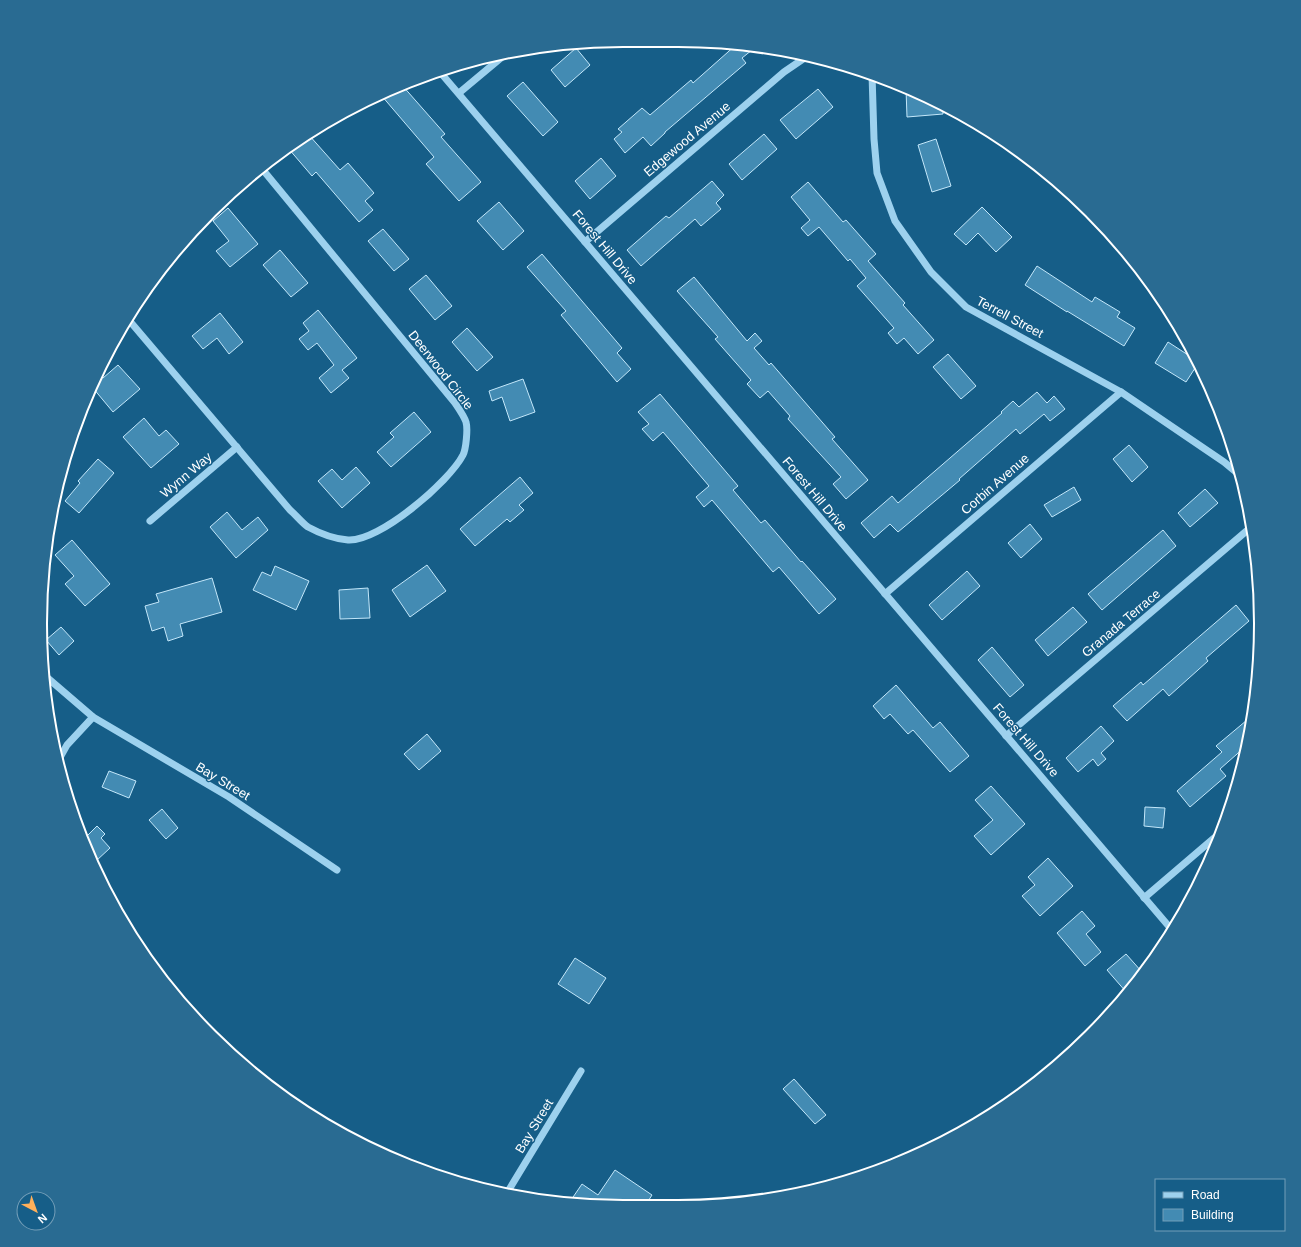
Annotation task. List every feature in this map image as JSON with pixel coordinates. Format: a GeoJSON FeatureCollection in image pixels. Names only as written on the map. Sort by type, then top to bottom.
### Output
{"type":"FeatureCollection","features":[{"type":"Feature","properties":{"kind":"street"},"geometry":{"type":"LineString","coordinates":[[459,93],[497,61]]}},
{"type":"Feature","properties":{"kind":"street","name":"Edgewood Avenue"},"geometry":{"type":"LineString","coordinates":[[585,242],[784,72],[801,61]]}},
{"type":"Feature","properties":{"kind":"street","name":"Forest Hill Drive"},"geometry":{"type":"LineString","coordinates":[[444,76],[1168,926]]}},
{"type":"Feature","properties":{"kind":"street","name":"Terrell Street"},"geometry":{"type":"LineString","coordinates":[[872,81],[874,139],[877,172],[895,221],[931,272],[966,307],[1121,392],[1232,469]]}},
{"type":"Feature","properties":{"kind":"street","name":"Deerwood Circle"},"geometry":{"type":"LineString","coordinates":[[131,323],[290,510],[307,526],[331,537],[349,541],[368,537],[392,523],[419,503],[451,473],[463,454],[466,437],[466,422],[455,403],[265,172]]}},
{"type":"Feature","properties":{"kind":"street","name":"Corbin Avenue"},"geometry":{"type":"LineString","coordinates":[[885,594],[1121,392]]}},
{"type":"Feature","properties":{"kind":"street","name":"Wynn Way"},"geometry":{"type":"LineString","coordinates":[[150,521],[237,447]]}},
{"type":"Feature","properties":{"kind":"street","name":"Granada Terrace"},"geometry":{"type":"LineString","coordinates":[[1006,736],[1246,531]]}},
{"type":"Feature","properties":{"kind":"street","name":"Bay Street"},"geometry":{"type":"LineString","coordinates":[[50,680],[93,717],[229,797],[337,870]]}},
{"type":"Feature","properties":{"kind":"street"},"geometry":{"type":"LineString","coordinates":[[62,753],[66,745],[93,717]]}},
{"type":"Feature","properties":{"kind":"street"},"geometry":{"type":"LineString","coordinates":[[1144,898],[1211,840]]}},
{"type":"Feature","properties":{"kind":"street","name":"Bay Street"},"geometry":{"type":"LineString","coordinates":[[510,1189],[581,1071]]}},
{"type":"Feature","properties":{"kind":"building"},"geometry":{"type":"Polygon","coordinates":[[[575,49],[577,49],[590,65],[565,87],[551,70],[575,49]]]}},
{"type":"Feature","properties":{"kind":"building"},"geometry":{"type":"Polygon","coordinates":[[[731,50],[750,52],[742,58],[746,63],[665,132],[651,146],[643,137],[625,153],[614,139],[622,132],[618,129],[642,108],[650,115],[691,80],[693,83],[731,50]]]}},
{"type":"Feature","properties":{"kind":"building"},"geometry":{"type":"Polygon","coordinates":[[[523,82],[558,122],[543,136],[507,96],[523,82]]]}},
{"type":"Feature","properties":{"kind":"building"},"geometry":{"type":"Polygon","coordinates":[[[818,89],[833,107],[796,139],[780,120],[818,89]]]}},
{"type":"Feature","properties":{"kind":"building"},"geometry":{"type":"Polygon","coordinates":[[[406,90],[445,134],[441,137],[481,182],[459,201],[426,164],[434,157],[385,99],[406,90]]]}},
{"type":"Feature","properties":{"kind":"building"},"geometry":{"type":"Polygon","coordinates":[[[906,95],[943,112],[943,114],[907,117],[906,95]]]}},
{"type":"Feature","properties":{"kind":"building"},"geometry":{"type":"Polygon","coordinates":[[[764,134],[777,149],[742,180],[729,164],[764,134]]]}},
{"type":"Feature","properties":{"kind":"building"},"geometry":{"type":"Polygon","coordinates":[[[312,138],[340,170],[348,163],[374,193],[365,201],[373,210],[359,222],[316,172],[312,176],[292,152],[312,138]]]}},
{"type":"Feature","properties":{"kind":"building"},"geometry":{"type":"Polygon","coordinates":[[[936,139],[951,186],[932,192],[918,145],[936,139]]]}},
{"type":"Feature","properties":{"kind":"building"},"geometry":{"type":"Polygon","coordinates":[[[601,158],[616,176],[590,199],[575,181],[601,158]]]}},
{"type":"Feature","properties":{"kind":"building"},"geometry":{"type":"Polygon","coordinates":[[[712,181],[724,195],[716,203],[721,209],[701,226],[695,219],[641,266],[627,250],[666,216],[669,218],[712,181]]]}},
{"type":"Feature","properties":{"kind":"building"},"geometry":{"type":"Polygon","coordinates":[[[808,182],[843,222],[846,220],[876,254],[868,261],[905,303],[903,305],[934,340],[918,354],[904,338],[897,344],[888,333],[894,328],[857,286],[866,278],[850,259],[848,261],[819,227],[808,236],[801,228],[810,220],[791,197],[808,182]]]}},
{"type":"Feature","properties":{"kind":"building"},"geometry":{"type":"Polygon","coordinates":[[[499,202],[524,231],[503,250],[477,221],[499,202]]]}},
{"type":"Feature","properties":{"kind":"building"},"geometry":{"type":"Polygon","coordinates":[[[982,207],[1012,237],[996,252],[978,233],[966,245],[954,234],[982,207]]]}},
{"type":"Feature","properties":{"kind":"building"},"geometry":{"type":"Polygon","coordinates":[[[228,208],[258,244],[230,267],[216,251],[229,241],[213,221],[228,208]]]}},
{"type":"Feature","properties":{"kind":"building"},"geometry":{"type":"Polygon","coordinates":[[[383,229],[409,259],[394,271],[368,241],[383,229]]]}},
{"type":"Feature","properties":{"kind":"building"},"geometry":{"type":"Polygon","coordinates":[[[280,250],[308,283],[291,297],[263,265],[280,250]]]}},
{"type":"Feature","properties":{"kind":"building"},"geometry":{"type":"Polygon","coordinates":[[[542,254],[622,348],[617,353],[631,369],[617,382],[561,315],[566,311],[527,267],[542,254]]]}},
{"type":"Feature","properties":{"kind":"building"},"geometry":{"type":"Polygon","coordinates":[[[1037,266],[1092,302],[1095,297],[1120,312],[1117,317],[1135,328],[1124,346],[1025,285],[1037,266]]]}},
{"type":"Feature","properties":{"kind":"building"},"geometry":{"type":"Polygon","coordinates":[[[426,275],[452,306],[435,320],[409,289],[426,275]]]}},
{"type":"Feature","properties":{"kind":"building"},"geometry":{"type":"Polygon","coordinates":[[[694,277],[747,341],[755,333],[762,341],[754,348],[769,365],[771,363],[835,437],[832,439],[868,480],[846,499],[833,484],[841,477],[788,419],[790,416],[768,391],[760,398],[747,384],[751,380],[715,339],[718,337],[677,291],[694,277]]]}},
{"type":"Feature","properties":{"kind":"building"},"geometry":{"type":"Polygon","coordinates":[[[318,310],[357,358],[342,370],[349,378],[331,393],[319,378],[334,365],[317,343],[308,350],[299,339],[309,331],[303,323],[318,310]]]}},
{"type":"Feature","properties":{"kind":"building"},"geometry":{"type":"Polygon","coordinates":[[[220,313],[243,342],[229,354],[217,338],[203,349],[192,336],[220,313]]]}},
{"type":"Feature","properties":{"kind":"building"},"geometry":{"type":"Polygon","coordinates":[[[467,328],[493,357],[477,371],[452,342],[467,328]]]}},
{"type":"Feature","properties":{"kind":"building"},"geometry":{"type":"Polygon","coordinates":[[[1168,342],[1187,354],[1195,369],[1186,382],[1155,363],[1168,342]]]}},
{"type":"Feature","properties":{"kind":"building"},"geometry":{"type":"Polygon","coordinates":[[[948,354],[976,386],[961,399],[933,367],[948,354]]]}},
{"type":"Feature","properties":{"kind":"building"},"geometry":{"type":"Polygon","coordinates":[[[118,365],[140,389],[113,412],[96,392],[103,378],[118,365]]]}},
{"type":"Feature","properties":{"kind":"building"},"geometry":{"type":"Polygon","coordinates":[[[523,379],[535,412],[510,421],[502,397],[492,401],[489,391],[523,379]]]}},
{"type":"Feature","properties":{"kind":"building"},"geometry":{"type":"Polygon","coordinates":[[[1037,392],[1047,403],[1054,396],[1065,409],[1050,421],[1044,414],[1020,434],[1016,429],[959,479],[960,480],[898,532],[890,524],[874,538],[861,523],[892,496],[898,503],[1002,413],[1001,412],[1013,401],[1019,407],[1037,392]]]}},
{"type":"Feature","properties":{"kind":"building"},"geometry":{"type":"Polygon","coordinates":[[[660,394],[738,486],[733,490],[761,523],[765,520],[801,562],[802,561],[836,599],[819,614],[779,567],[773,572],[712,500],[704,507],[696,497],[709,486],[663,432],[653,441],[642,429],[649,424],[638,412],[660,394]]]}},
{"type":"Feature","properties":{"kind":"building"},"geometry":{"type":"Polygon","coordinates":[[[414,412],[431,432],[391,467],[377,452],[394,437],[390,433],[414,412]]]}},
{"type":"Feature","properties":{"kind":"building"},"geometry":{"type":"Polygon","coordinates":[[[144,418],[159,436],[166,430],[179,444],[151,468],[123,437],[144,418]]]}},
{"type":"Feature","properties":{"kind":"building"},"geometry":{"type":"Polygon","coordinates":[[[1129,445],[1148,467],[1132,482],[1113,459],[1129,445]]]}},
{"type":"Feature","properties":{"kind":"building"},"geometry":{"type":"Polygon","coordinates":[[[98,459],[114,473],[79,513],[65,501],[80,483],[78,481],[98,459]]]}},
{"type":"Feature","properties":{"kind":"building"},"geometry":{"type":"Polygon","coordinates":[[[356,467],[370,483],[342,508],[318,481],[332,469],[342,480],[356,467]]]}},
{"type":"Feature","properties":{"kind":"building"},"geometry":{"type":"Polygon","coordinates":[[[520,477],[533,493],[519,505],[524,510],[510,522],[507,519],[475,546],[460,529],[520,477]]]}},
{"type":"Feature","properties":{"kind":"building"},"geometry":{"type":"Polygon","coordinates":[[[1074,487],[1081,500],[1052,517],[1044,505],[1074,487]]]}},
{"type":"Feature","properties":{"kind":"building"},"geometry":{"type":"Polygon","coordinates":[[[1205,489],[1218,503],[1190,527],[1178,513],[1205,489]]]}},
{"type":"Feature","properties":{"kind":"building"},"geometry":{"type":"Polygon","coordinates":[[[227,512],[242,530],[258,517],[268,530],[236,558],[210,527],[227,512]]]}},
{"type":"Feature","properties":{"kind":"building"},"geometry":{"type":"Polygon","coordinates":[[[1030,524],[1042,539],[1021,558],[1008,543],[1030,524]]]}},
{"type":"Feature","properties":{"kind":"building"},"geometry":{"type":"Polygon","coordinates":[[[1163,530],[1176,546],[1102,610],[1088,594],[1163,530]]]}},
{"type":"Feature","properties":{"kind":"building"},"geometry":{"type":"Polygon","coordinates":[[[72,540],[110,584],[85,606],[65,584],[74,576],[55,555],[72,540]]]}},
{"type":"Feature","properties":{"kind":"building"},"geometry":{"type":"Polygon","coordinates":[[[427,565],[446,591],[410,617],[392,590],[427,565]]]}},
{"type":"Feature","properties":{"kind":"building"},"geometry":{"type":"Polygon","coordinates":[[[275,566],[309,581],[296,610],[253,590],[262,572],[271,576],[275,566]]]}},
{"type":"Feature","properties":{"kind":"building"},"geometry":{"type":"Polygon","coordinates":[[[967,571],[980,586],[942,620],[929,605],[967,571]]]}},
{"type":"Feature","properties":{"kind":"building"},"geometry":{"type":"Polygon","coordinates":[[[212,578],[222,612],[180,624],[183,636],[168,641],[164,627],[152,631],[145,606],[159,602],[156,594],[212,578]]]}},
{"type":"Feature","properties":{"kind":"building"},"geometry":{"type":"Polygon","coordinates":[[[368,588],[370,618],[340,619],[339,590],[368,588]]]}},
{"type":"Feature","properties":{"kind":"building"},"geometry":{"type":"Polygon","coordinates":[[[1236,605],[1249,621],[1206,658],[1208,661],[1169,696],[1163,689],[1127,721],[1113,706],[1141,682],[1143,685],[1236,605]]]}},
{"type":"Feature","properties":{"kind":"building"},"geometry":{"type":"Polygon","coordinates":[[[1073,607],[1087,622],[1048,656],[1035,640],[1073,607]]]}},
{"type":"Feature","properties":{"kind":"building"},"geometry":{"type":"Polygon","coordinates":[[[61,627],[74,641],[59,655],[47,642],[47,639],[61,627]]]}},
{"type":"Feature","properties":{"kind":"building"},"geometry":{"type":"Polygon","coordinates":[[[992,647],[1024,685],[1010,697],[978,660],[992,647]]]}},
{"type":"Feature","properties":{"kind":"building"},"geometry":{"type":"Polygon","coordinates":[[[896,685],[933,728],[940,722],[969,756],[950,772],[913,730],[908,734],[890,714],[884,719],[873,706],[896,685]]]}},
{"type":"Feature","properties":{"kind":"building"},"geometry":{"type":"Polygon","coordinates":[[[1245,721],[1239,752],[1220,769],[1226,776],[1190,807],[1177,791],[1222,752],[1216,746],[1245,721]]]}},
{"type":"Feature","properties":{"kind":"building"},"geometry":{"type":"Polygon","coordinates":[[[1101,726],[1114,741],[1101,753],[1106,759],[1098,766],[1093,759],[1078,772],[1066,758],[1101,726]]]}},
{"type":"Feature","properties":{"kind":"building"},"geometry":{"type":"Polygon","coordinates":[[[427,734],[441,751],[419,770],[404,754],[427,734]]]}},
{"type":"Feature","properties":{"kind":"building"},"geometry":{"type":"Polygon","coordinates":[[[109,771],[136,781],[129,798],[102,787],[109,771]]]}},
{"type":"Feature","properties":{"kind":"building"},"geometry":{"type":"Polygon","coordinates":[[[991,786],[1025,824],[991,855],[974,836],[993,820],[975,800],[991,786]]]}},
{"type":"Feature","properties":{"kind":"building"},"geometry":{"type":"Polygon","coordinates":[[[1145,807],[1165,808],[1163,828],[1144,826],[1145,807]]]}},
{"type":"Feature","properties":{"kind":"building"},"geometry":{"type":"Polygon","coordinates":[[[162,809],[178,828],[166,839],[149,820],[162,809]]]}},
{"type":"Feature","properties":{"kind":"building"},"geometry":{"type":"Polygon","coordinates":[[[97,826],[105,834],[101,838],[110,848],[98,859],[91,844],[88,835],[97,826]]]}},
{"type":"Feature","properties":{"kind":"building"},"geometry":{"type":"Polygon","coordinates":[[[1048,858],[1073,886],[1040,916],[1022,896],[1035,885],[1028,877],[1048,858]]]}},
{"type":"Feature","properties":{"kind":"building"},"geometry":{"type":"Polygon","coordinates":[[[1082,911],[1095,926],[1086,934],[1101,952],[1085,966],[1057,933],[1082,911]]]}},
{"type":"Feature","properties":{"kind":"building"},"geometry":{"type":"Polygon","coordinates":[[[1126,954],[1139,969],[1123,989],[1107,970],[1126,954]]]}},
{"type":"Feature","properties":{"kind":"building"},"geometry":{"type":"Polygon","coordinates":[[[575,958],[606,978],[589,1004],[558,984],[575,958]]]}},
{"type":"Feature","properties":{"kind":"building"},"geometry":{"type":"Polygon","coordinates":[[[794,1079],[826,1115],[815,1124],[783,1089],[794,1079]]]}},
{"type":"Feature","properties":{"kind":"building"},"geometry":{"type":"Polygon","coordinates":[[[615,1170],[652,1195],[649,1200],[573,1198],[582,1184],[598,1195],[615,1170]]]}}]}
